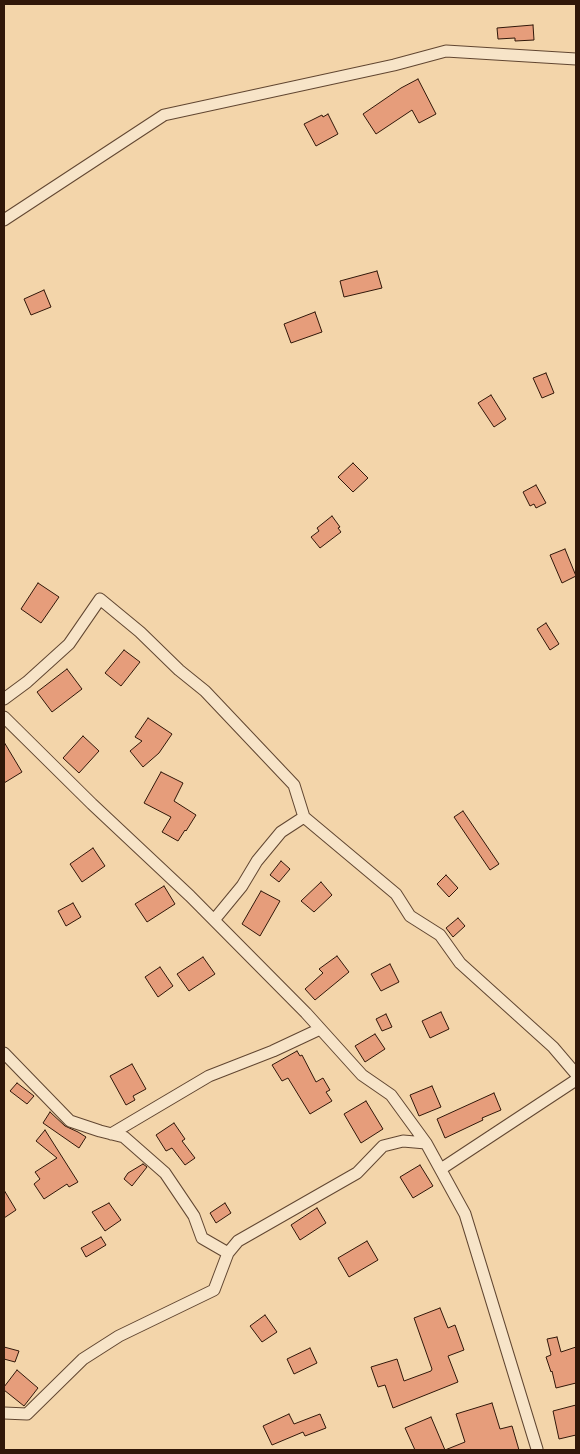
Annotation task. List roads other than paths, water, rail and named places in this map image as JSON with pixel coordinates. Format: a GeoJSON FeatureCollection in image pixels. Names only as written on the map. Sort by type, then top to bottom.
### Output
{"type":"FeatureCollection","features":[{"type":"Feature","properties":{"kind":"street"},"geometry":{"type":"LineString","coordinates":[[4,220],[164,115],[394,65],[446,51],[576,59]]}},
{"type":"Feature","properties":{"kind":"street"},"geometry":{"type":"LineString","coordinates":[[4,699],[28,682],[69,644],[100,599],[140,632],[179,670],[206,691],[294,785],[304,817],[396,894],[410,916],[440,935],[460,963],[553,1047],[576,1074]]}},
{"type":"Feature","properties":{"kind":"street"},"geometry":{"type":"LineString","coordinates":[[4,717],[85,798],[214,920],[362,1075],[391,1095],[426,1143],[465,1214],[537,1449]]}},
{"type":"Feature","properties":{"kind":"street"},"geometry":{"type":"LineString","coordinates":[[214,920],[242,886],[257,860],[281,832],[304,817]]}},
{"type":"Feature","properties":{"kind":"street"},"geometry":{"type":"LineString","coordinates":[[111,1134],[209,1076],[273,1051],[320,1029]]}},
{"type":"Feature","properties":{"kind":"street"},"geometry":{"type":"LineString","coordinates":[[4,1053],[70,1122],[124,1137],[166,1173],[194,1216],[202,1238],[228,1253]]}},
{"type":"Feature","properties":{"kind":"street"},"geometry":{"type":"LineString","coordinates":[[441,1169],[576,1080]]}},
{"type":"Feature","properties":{"kind":"street"},"geometry":{"type":"LineString","coordinates":[[4,1413],[27,1414],[83,1359],[119,1336],[214,1290],[228,1253],[238,1241],[358,1173],[383,1146],[403,1141],[426,1143]]}}]}
